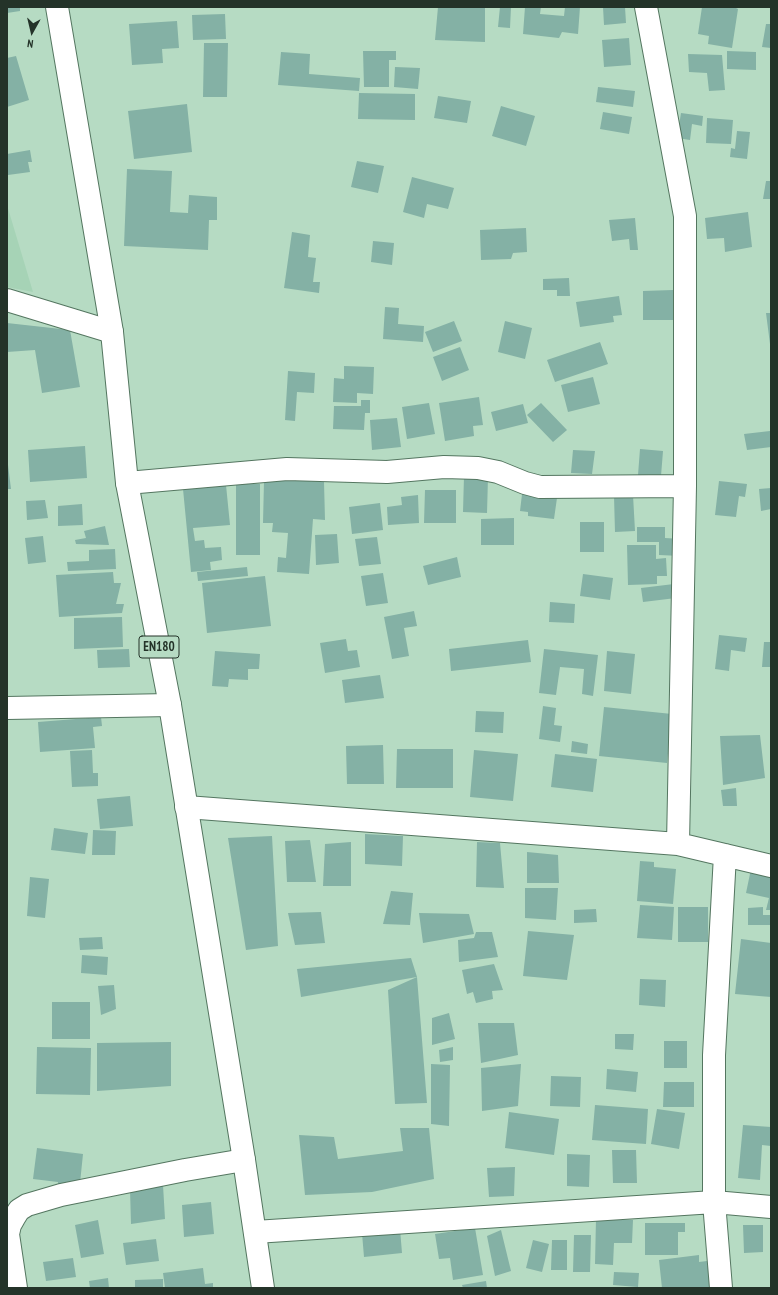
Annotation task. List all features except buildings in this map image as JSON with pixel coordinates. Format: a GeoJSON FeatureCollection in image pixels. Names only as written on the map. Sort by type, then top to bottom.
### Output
{"type":"FeatureCollection","features":[{"type":"Feature","properties":{"kind":"street","name":"EN180"},"geometry":{"type":"LineString","coordinates":[[57,7],[112,332],[127,483],[170,705],[244,1160],[263,1288]]}},
{"type":"Feature","properties":{"kind":"street"},"geometry":{"type":"LineString","coordinates":[[646,7],[685,216],[684,486],[678,844]]}},
{"type":"Feature","properties":{"kind":"street"},"geometry":{"type":"LineString","coordinates":[[7,300],[112,332]]}},
{"type":"Feature","properties":{"kind":"street"},"geometry":{"type":"LineString","coordinates":[[127,483],[287,469],[387,472],[444,467],[478,468],[498,472],[525,483],[540,487],[684,486]]}},
{"type":"Feature","properties":{"kind":"street"},"geometry":{"type":"LineString","coordinates":[[7,708],[170,705]]}},
{"type":"Feature","properties":{"kind":"street"},"geometry":{"type":"LineString","coordinates":[[186,807],[678,844],[771,866]]}},
{"type":"Feature","properties":{"kind":"street"},"geometry":{"type":"LineString","coordinates":[[721,1288],[714,1202],[714,1055],[725,855]]}},
{"type":"Feature","properties":{"kind":"street"},"geometry":{"type":"LineString","coordinates":[[16,1288],[8,1234],[10,1225],[19,1210],[27,1205],[61,1195],[185,1170],[244,1160]]}},
{"type":"Feature","properties":{"kind":"street"},"geometry":{"type":"LineString","coordinates":[[255,1232],[714,1202],[771,1207]]}},
{"type":"Feature","properties":{"kind":"shaded area"},"geometry":{"type":"Polygon","coordinates":[[[7,205],[33,292],[7,287],[7,205]]]}}]}
